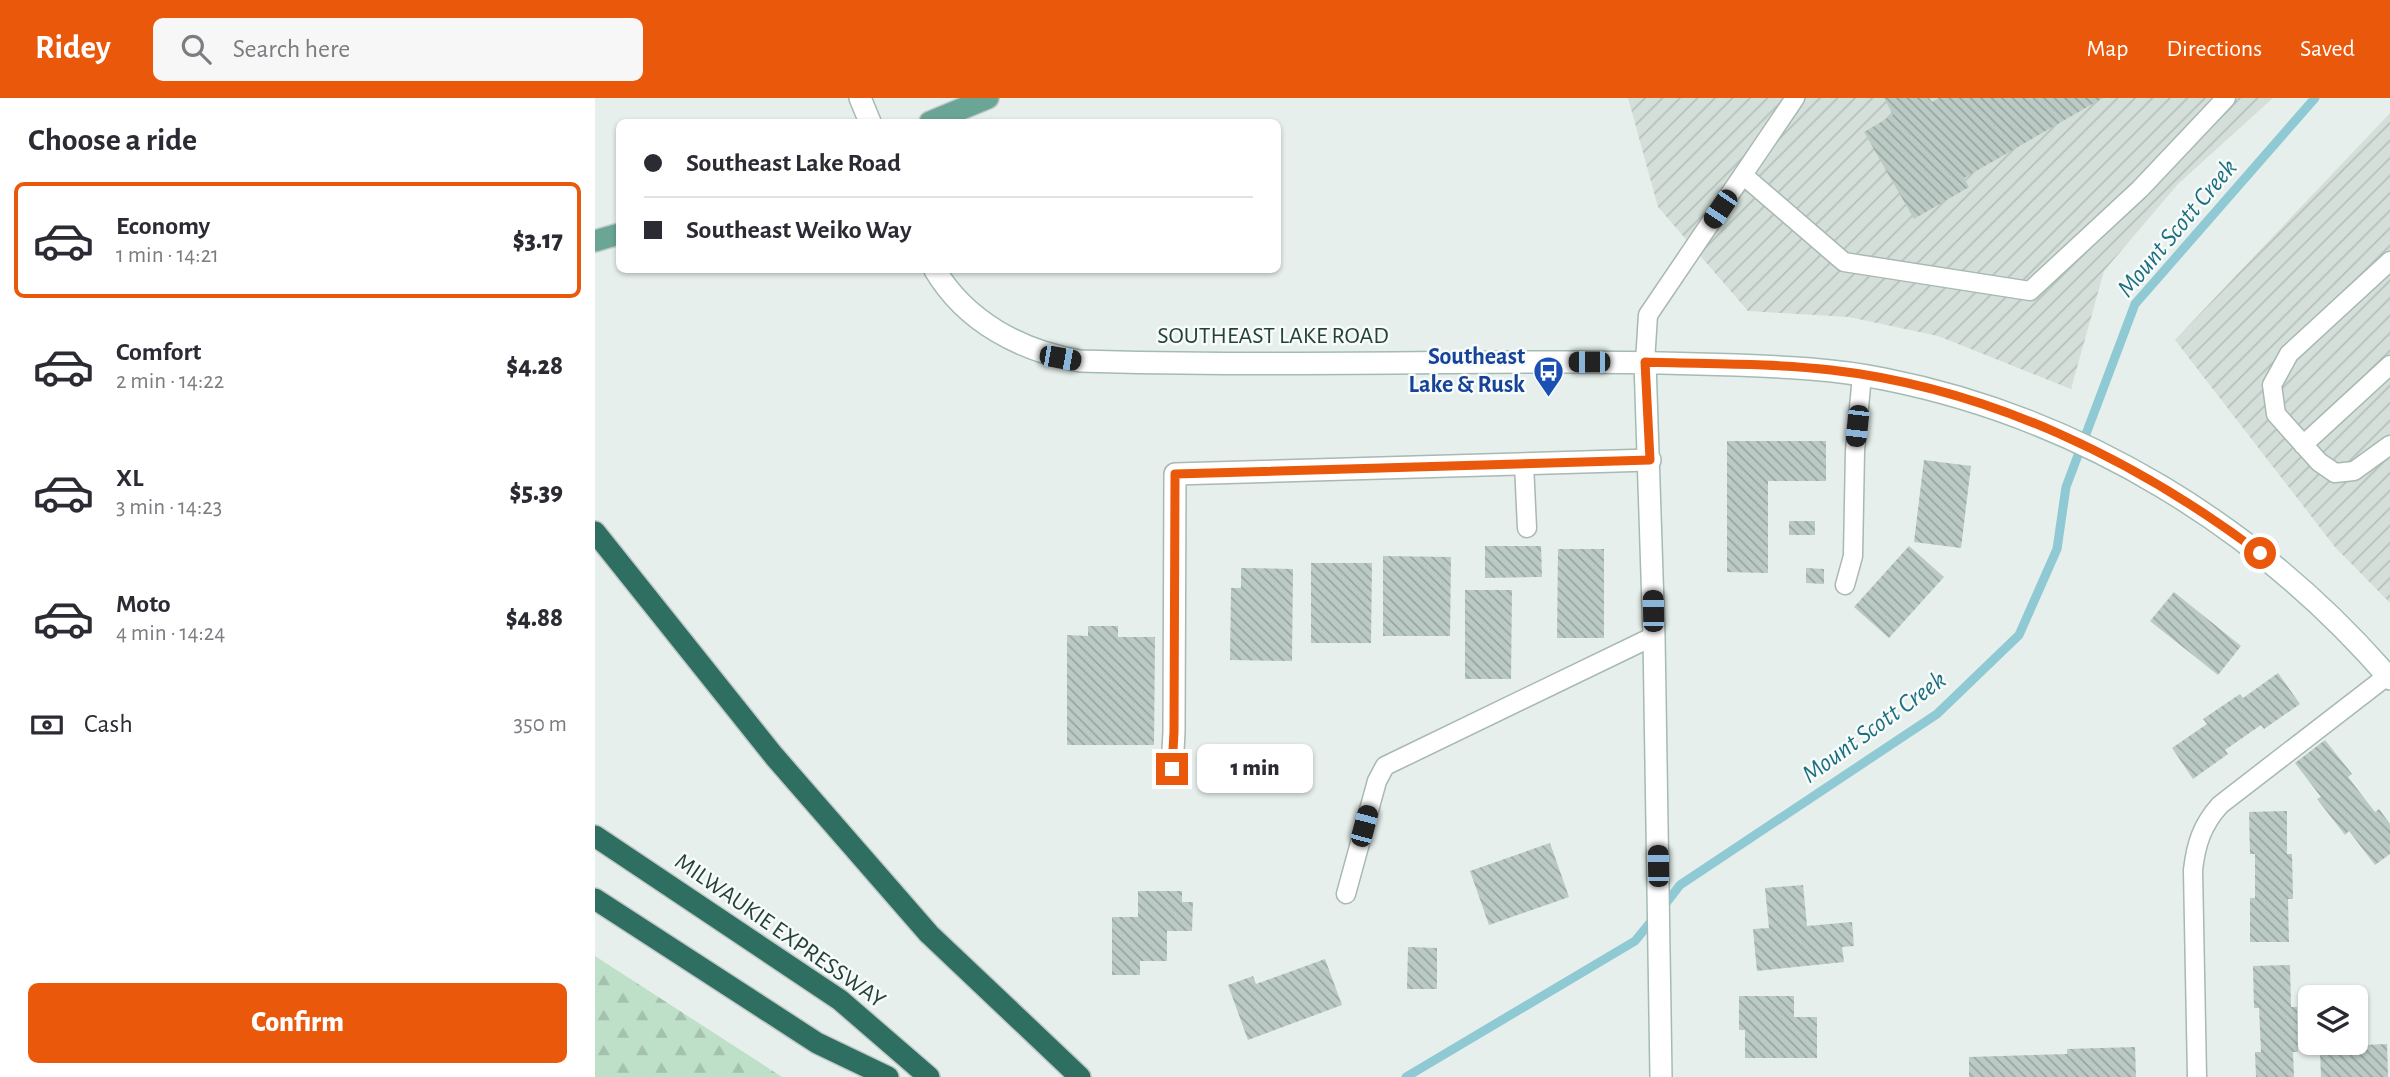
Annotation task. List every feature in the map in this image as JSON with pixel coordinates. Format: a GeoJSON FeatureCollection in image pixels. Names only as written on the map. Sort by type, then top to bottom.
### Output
{"type":"FeatureCollection","features":[{"type":"Feature","properties":{"kind":"highway"},"geometry":{"type":"LineString","coordinates":[[595,532],[774,756],[929,934],[1080,1077]]}},
{"type":"Feature","properties":{"kind":"highway","name":"MILWAUKIE EXPRESSWAY"},"geometry":{"type":"LineString","coordinates":[[595,836],[840,1000],[929,1077]]}},
{"type":"Feature","properties":{"kind":"highway"},"geometry":{"type":"LineString","coordinates":[[595,899],[817,1043],[888,1077]]}},
{"type":"Feature","properties":{"kind":"main road"},"geometry":{"type":"LineString","coordinates":[[937,119],[988,98]]}},
{"type":"Feature","properties":{"kind":"main road"},"geometry":{"type":"LineString","coordinates":[[595,241],[616,235]]}},
{"type":"Feature","properties":{"kind":"street"},"geometry":{"type":"LineString","coordinates":[[860,98],[869,119]]}},
{"type":"Feature","properties":{"kind":"street","name":"SOUTHEAST LAKE ROAD"},"geometry":{"type":"LineString","coordinates":[[937,273],[956,299],[1000,334],[1037,351],[1080,361],[1645,362],[1789,367],[1862,375],[1936,391],[2035,423],[2114,459],[2169,490],[2275,565],[2344,628],[2388,677]]}},
{"type":"Feature","properties":{"kind":"street"},"geometry":{"type":"LineString","coordinates":[[1645,362],[1654,636],[1661,1077]]}},
{"type":"Feature","properties":{"kind":"street"},"geometry":{"type":"LineString","coordinates":[[1172,769],[1175,474],[1650,460]]}},
{"type":"Feature","properties":{"kind":"lane"},"geometry":{"type":"LineString","coordinates":[[1645,362],[1649,315],[1795,98]]}},
{"type":"Feature","properties":{"kind":"lane"},"geometry":{"type":"LineString","coordinates":[[1744,175],[1845,262],[2030,291],[2140,189],[2226,98]]}},
{"type":"Feature","properties":{"kind":"lane"},"geometry":{"type":"LineString","coordinates":[[2390,261],[2289,354],[2271,385],[2276,414],[2319,463],[2335,473],[2354,471],[2390,444]]}},
{"type":"Feature","properties":{"kind":"lane"},"geometry":{"type":"LineString","coordinates":[[2303,445],[2390,365]]}},
{"type":"Feature","properties":{"kind":"lane"},"geometry":{"type":"LineString","coordinates":[[1845,585],[1853,556],[1855,451],[1862,375]]}},
{"type":"Feature","properties":{"kind":"lane"},"geometry":{"type":"LineString","coordinates":[[1524,464],[1527,528]]}},
{"type":"Feature","properties":{"kind":"lane"},"geometry":{"type":"LineString","coordinates":[[1346,894],[1377,781],[1385,766],[1654,636]]}},
{"type":"Feature","properties":{"kind":"lane"},"geometry":{"type":"LineString","coordinates":[[2197,1077],[2193,870],[2195,847],[2207,820],[2220,805],[2388,677]]}},
{"type":"Feature","properties":{"kind":"shaded area"},"geometry":{"type":"Polygon","coordinates":[[[1628,98],[2273,98],[2178,184],[2104,271],[2071,389],[1938,336],[1849,317],[1748,311],[1658,207],[1628,98]]]}},
{"type":"Feature","properties":{"kind":"shaded area"},"geometry":{"type":"Polygon","coordinates":[[[2390,113],[2390,603],[2335,547],[2175,340],[2390,113]]]}},
{"type":"Feature","properties":{"kind":"green space"},"geometry":{"type":"Polygon","coordinates":[[[595,956],[782,1077],[595,1077],[595,956]]]}},
{"type":"Feature","properties":{"kind":"building"},"geometry":{"type":"Polygon","coordinates":[[[1884,98],[1929,98],[1932,102],[1939,98],[2103,98],[1964,178],[1969,187],[1914,219],[1864,132],[1893,115],[1884,98]]]}},
{"type":"Feature","properties":{"kind":"building"},"geometry":{"type":"Polygon","coordinates":[[[1727,441],[1826,441],[1826,481],[1768,481],[1768,573],[1727,572],[1727,441]]]}},
{"type":"Feature","properties":{"kind":"building"},"geometry":{"type":"Polygon","coordinates":[[[1924,460],[1971,466],[1961,548],[1914,542],[1924,460]]]}},
{"type":"Feature","properties":{"kind":"building"},"geometry":{"type":"Polygon","coordinates":[[[1789,521],[1815,521],[1815,535],[1789,535],[1789,521]]]}},
{"type":"Feature","properties":{"kind":"building"},"geometry":{"type":"Polygon","coordinates":[[[1485,546],[1541,546],[1542,577],[1485,578],[1485,546]]]}},
{"type":"Feature","properties":{"kind":"building"},"geometry":{"type":"Polygon","coordinates":[[[1909,546],[1944,577],[1889,638],[1854,607],[1909,546]]]}},
{"type":"Feature","properties":{"kind":"building"},"geometry":{"type":"Polygon","coordinates":[[[1558,549],[1604,549],[1604,638],[1557,638],[1558,549]]]}},
{"type":"Feature","properties":{"kind":"building"},"geometry":{"type":"Polygon","coordinates":[[[1383,556],[1451,557],[1450,636],[1383,636],[1383,556]]]}},
{"type":"Feature","properties":{"kind":"building"},"geometry":{"type":"Polygon","coordinates":[[[1311,563],[1372,563],[1371,643],[1311,643],[1311,563]]]}},
{"type":"Feature","properties":{"kind":"building"},"geometry":{"type":"Polygon","coordinates":[[[1241,568],[1293,569],[1292,661],[1230,660],[1231,588],[1241,588],[1241,568]]]}},
{"type":"Feature","properties":{"kind":"building"},"geometry":{"type":"Polygon","coordinates":[[[1806,568],[1824,569],[1824,584],[1806,583],[1806,568]]]}},
{"type":"Feature","properties":{"kind":"building"},"geometry":{"type":"Polygon","coordinates":[[[1465,590],[1512,590],[1511,679],[1465,679],[1465,590]]]}},
{"type":"Feature","properties":{"kind":"building"},"geometry":{"type":"Polygon","coordinates":[[[2174,592],[2241,646],[2218,675],[2150,621],[2174,592]]]}},
{"type":"Feature","properties":{"kind":"building"},"geometry":{"type":"Polygon","coordinates":[[[1088,626],[1118,626],[1118,637],[1155,637],[1154,745],[1067,745],[1067,635],[1088,636],[1088,626]]]}},
{"type":"Feature","properties":{"kind":"building"},"geometry":{"type":"Polygon","coordinates":[[[2278,673],[2300,704],[2264,729],[2261,725],[2225,750],[2228,754],[2193,779],[2172,748],[2207,724],[2203,719],[2240,694],[2243,698],[2278,673]]]}},
{"type":"Feature","properties":{"kind":"building"},"geometry":{"type":"Polygon","coordinates":[[[2325,740],[2352,774],[2348,777],[2375,812],[2379,809],[2390,824],[2390,854],[2375,865],[2349,831],[2345,835],[2317,799],[2321,797],[2295,763],[2325,740]]]}},
{"type":"Feature","properties":{"kind":"building"},"geometry":{"type":"Polygon","coordinates":[[[2287,811],[2287,854],[2292,854],[2293,899],[2288,899],[2289,942],[2250,942],[2250,898],[2255,898],[2255,854],[2250,854],[2249,812],[2287,811]]]}},
{"type":"Feature","properties":{"kind":"building"},"geometry":{"type":"Polygon","coordinates":[[[1550,843],[1569,897],[1489,925],[1470,871],[1550,843]]]}},
{"type":"Feature","properties":{"kind":"building"},"geometry":{"type":"Polygon","coordinates":[[[1803,885],[1807,926],[1852,922],[1854,946],[1842,947],[1844,962],[1757,971],[1753,929],[1769,928],[1765,888],[1803,885]]]}},
{"type":"Feature","properties":{"kind":"building"},"geometry":{"type":"Polygon","coordinates":[[[1138,891],[1182,891],[1182,902],[1193,902],[1192,931],[1167,931],[1167,961],[1140,961],[1140,975],[1112,975],[1112,917],[1138,917],[1138,891]]]}},
{"type":"Feature","properties":{"kind":"building"},"geometry":{"type":"Polygon","coordinates":[[[1408,947],[1437,948],[1437,989],[1407,989],[1408,947]]]}},
{"type":"Feature","properties":{"kind":"building"},"geometry":{"type":"Polygon","coordinates":[[[1325,959],[1342,1005],[1248,1040],[1228,985],[1253,976],[1256,984],[1325,959]]]}},
{"type":"Feature","properties":{"kind":"building"},"geometry":{"type":"Polygon","coordinates":[[[2290,965],[2291,1007],[2297,1007],[2298,1052],[2293,1052],[2294,1077],[2256,1077],[2255,1052],[2261,1052],[2259,1008],[2254,1008],[2253,966],[2290,965]]]}},
{"type":"Feature","properties":{"kind":"building"},"geometry":{"type":"Polygon","coordinates":[[[1739,996],[1794,996],[1794,1017],[1817,1017],[1817,1058],[1745,1058],[1745,1030],[1739,1030],[1739,996]]]}},
{"type":"Feature","properties":{"kind":"building"},"geometry":{"type":"Polygon","coordinates":[[[2387,1044],[2388,1077],[2321,1077],[2320,1055],[2368,1055],[2368,1045],[2387,1044]]]}},
{"type":"Feature","properties":{"kind":"building"},"geometry":{"type":"Polygon","coordinates":[[[2135,1047],[2136,1077],[1969,1077],[1969,1057],[2067,1054],[2067,1049],[2135,1047]]]}},
{"type":"Feature","properties":{"kind":"waterway","name":"Mount Scott Creek"},"geometry":{"type":"LineString","coordinates":[[1663,907],[1680,885],[1937,714],[2019,635],[2057,549],[2066,487],[2135,304],[2315,98]]}},
{"type":"Feature","properties":{"kind":"waterway","name":"Mount Scott Creek"},"geometry":{"type":"LineString","coordinates":[[1406,1077],[1635,941],[1654,918]]}},
{"type":"Feature","properties":{"kind":"place","name":"Southeast Lake & Rusk"},"geometry":{"type":"Point","coordinates":[1548,398]}},
{"type":"Feature","properties":{"kind":"route"},"geometry":{"type":"LineString","coordinates":[[1172,769],[1175,474],[1650,460],[1645,362],[1831,370],[1882,378],[1936,391],[2035,423],[2114,459],[2169,490],[2260,553]]}}]}
